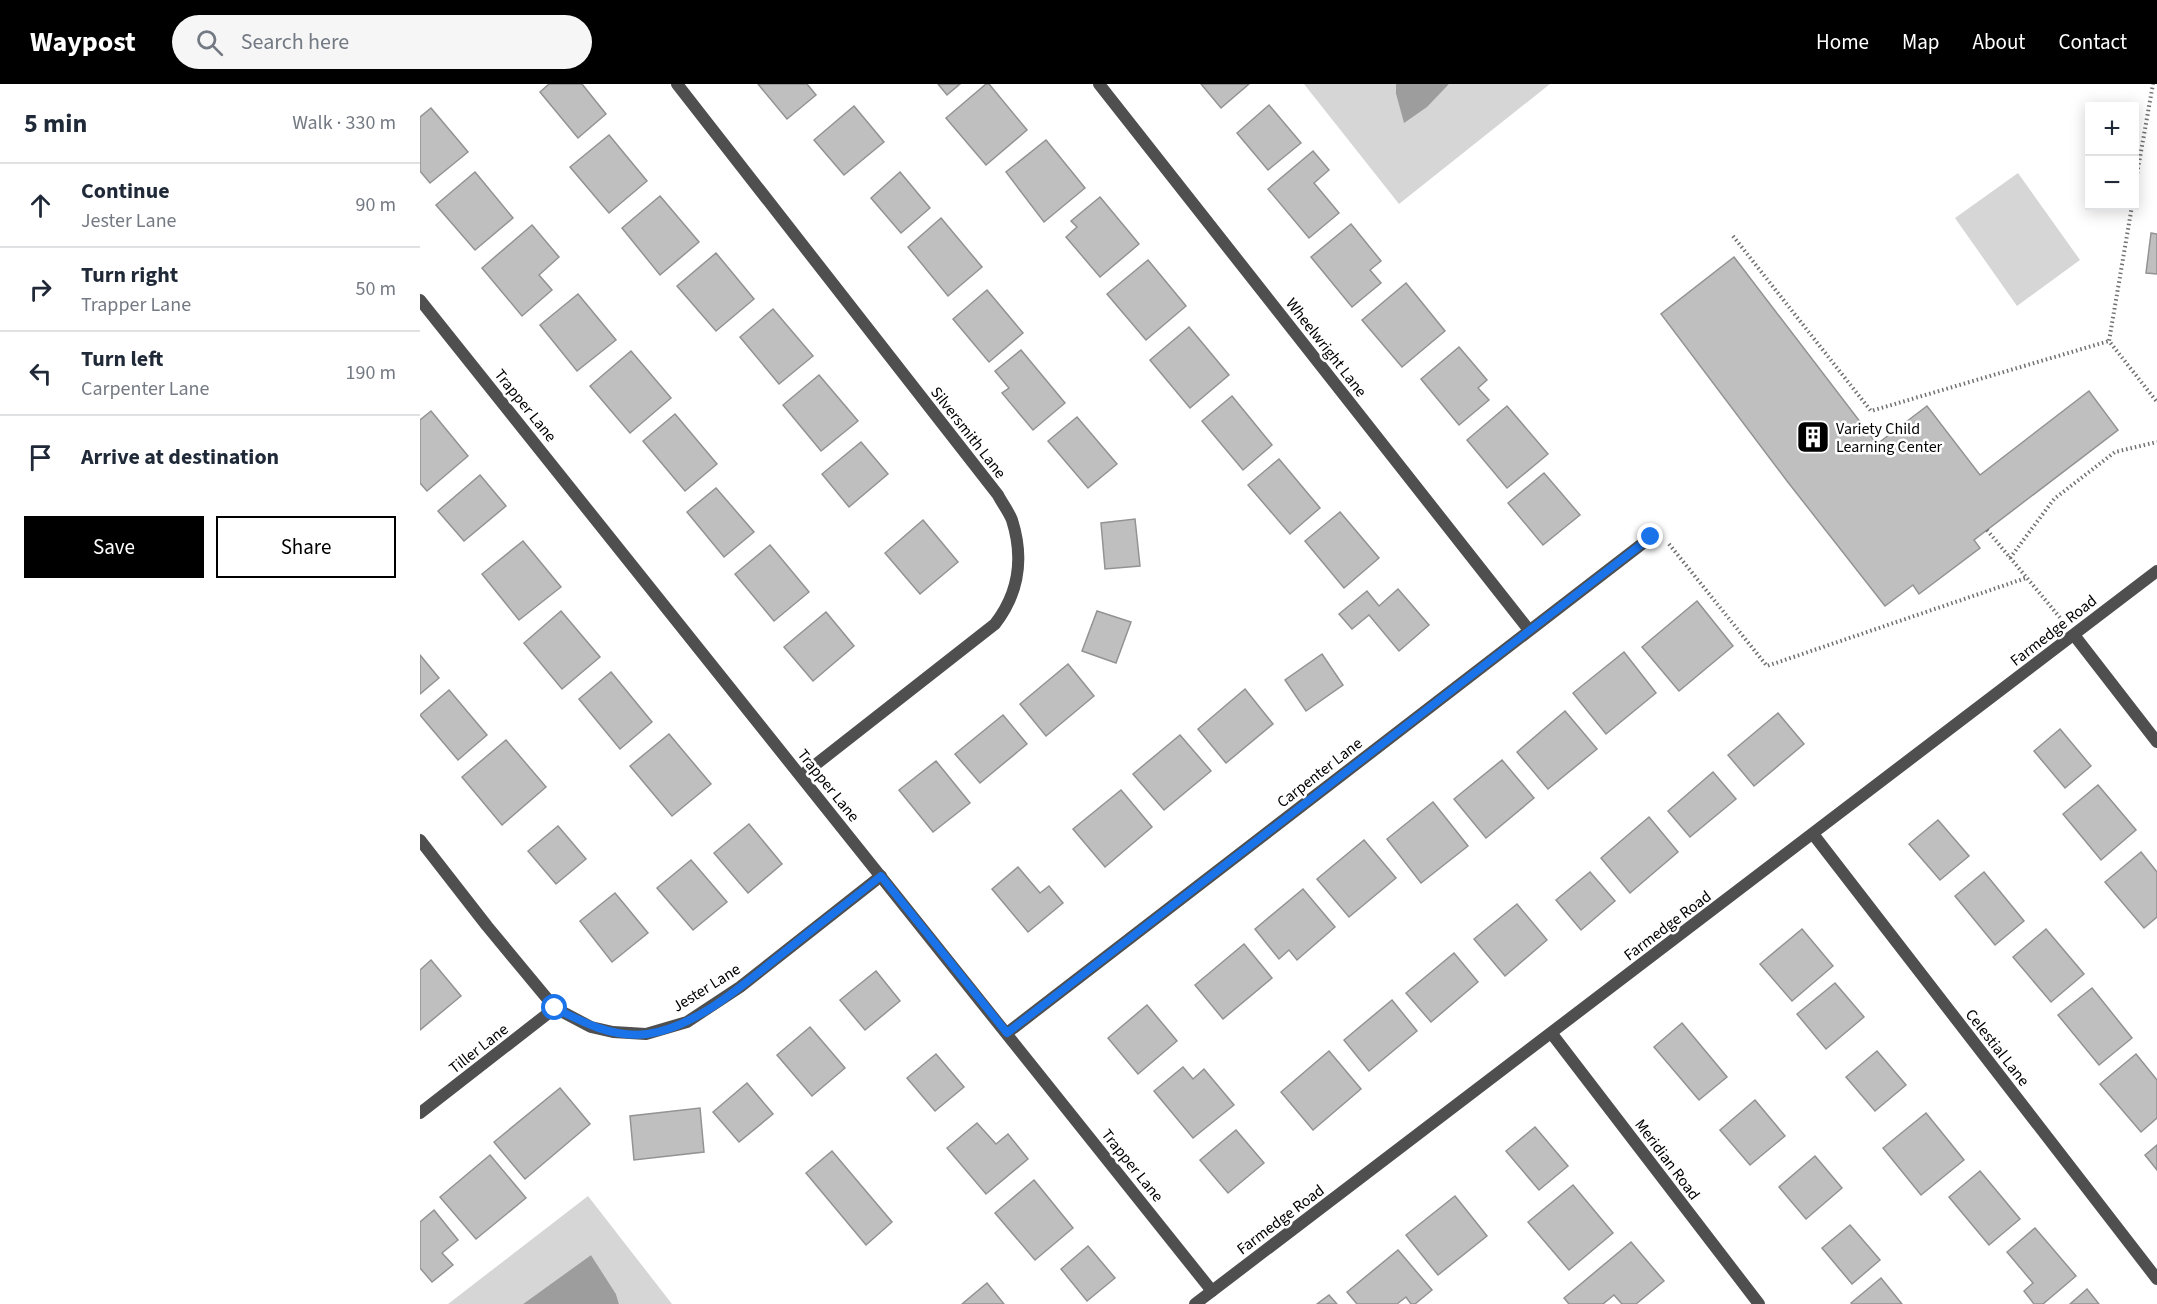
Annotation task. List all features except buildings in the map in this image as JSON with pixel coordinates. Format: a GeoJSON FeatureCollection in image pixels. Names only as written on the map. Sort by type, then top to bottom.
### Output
{"type":"FeatureCollection","features":[{"type":"Feature","properties":{"kind":"street","name":"Silversmith Lane"},"geometry":{"type":"LineString","coordinates":[[677,84],[998,495],[1011,518],[1018,547],[1019,572],[1006,610],[995,624],[801,776]]}},
{"type":"Feature","properties":{"kind":"street","name":"Wheelwright Lane"},"geometry":{"type":"LineString","coordinates":[[1099,84],[1529,630]]}},
{"type":"Feature","properties":{"kind":"street","name":"Trapper Lane"},"geometry":{"type":"LineString","coordinates":[[420,300],[1212,1291]]}},
{"type":"Feature","properties":{"kind":"street","name":"Carpenter Lane"},"geometry":{"type":"LineString","coordinates":[[1007,1033],[1651,537]]}},
{"type":"Feature","properties":{"kind":"street","name":"Farmedge Road"},"geometry":{"type":"LineString","coordinates":[[1195,1304],[2157,571]]}},
{"type":"Feature","properties":{"kind":"street"},"geometry":{"type":"LineString","coordinates":[[2074,635],[2157,742]]}},
{"type":"Feature","properties":{"kind":"street","name":"Celestial Lane"},"geometry":{"type":"LineString","coordinates":[[1813,834],[2157,1279]]}},
{"type":"Feature","properties":{"kind":"street","name":"Jester Lane"},"geometry":{"type":"LineString","coordinates":[[420,840],[555,1008],[591,1026],[613,1032],[646,1034],[687,1022],[740,987],[881,876]]}},
{"type":"Feature","properties":{"kind":"street","name":"Tiller Lane"},"geometry":{"type":"LineString","coordinates":[[420,1113],[555,1008]]}},
{"type":"Feature","properties":{"kind":"street","name":"Meridian Road"},"geometry":{"type":"LineString","coordinates":[[1552,1034],[1756,1300]]}},
{"type":"Feature","properties":{"kind":"street"},"geometry":{"type":"LineString","coordinates":[[1741,1304],[1756,1300]]}},
{"type":"Feature","properties":{"kind":"path"},"geometry":{"type":"LineString","coordinates":[[2139,164],[2153,84]]}},
{"type":"Feature","properties":{"kind":"path"},"geometry":{"type":"LineString","coordinates":[[2131,210],[2109,341],[2157,402]]}},
{"type":"Feature","properties":{"kind":"path"},"geometry":{"type":"LineString","coordinates":[[1733,236],[1871,411],[2109,341]]}},
{"type":"Feature","properties":{"kind":"path"},"geometry":{"type":"LineString","coordinates":[[2010,558],[2054,499],[2115,452],[2157,442]]}},
{"type":"Feature","properties":{"kind":"path"},"geometry":{"type":"LineString","coordinates":[[1987,530],[2074,635]]}},
{"type":"Feature","properties":{"kind":"path"},"geometry":{"type":"LineString","coordinates":[[1666,540],[1767,666],[2026,578]]}},
{"type":"Feature","properties":{"kind":"shaded area"},"geometry":{"type":"Polygon","coordinates":[[[1304,84],[1396,84],[1396,94],[1404,122],[1449,84],[1550,84],[1399,204],[1304,84]]]}},
{"type":"Feature","properties":{"kind":"shaded area"},"geometry":{"type":"Polygon","coordinates":[[[1396,84],[1449,84],[1427,107],[1404,123],[1396,94],[1396,84]]]}},
{"type":"Feature","properties":{"kind":"shaded area"},"geometry":{"type":"Polygon","coordinates":[[[2018,173],[2080,260],[2017,306],[1955,218],[2018,173]]]}},
{"type":"Feature","properties":{"kind":"shaded area"},"geometry":{"type":"Polygon","coordinates":[[[588,1196],[672,1304],[619,1304],[616,1294],[591,1255],[523,1304],[448,1304],[588,1196]]]}},
{"type":"Feature","properties":{"kind":"shaded area"},"geometry":{"type":"Polygon","coordinates":[[[591,1255],[616,1294],[619,1304],[523,1304],[591,1255]]]}},
{"type":"Feature","properties":{"kind":"place","name":"Variety Child Learning Center"},"geometry":{"type":"Point","coordinates":[1813,437]}},
{"type":"Feature","properties":{"kind":"route"},"geometry":{"type":"LineString","coordinates":[[555,1008],[591,1026],[613,1032],[646,1034],[687,1022],[740,987],[881,876],[1007,1033],[1651,537]]}}]}
